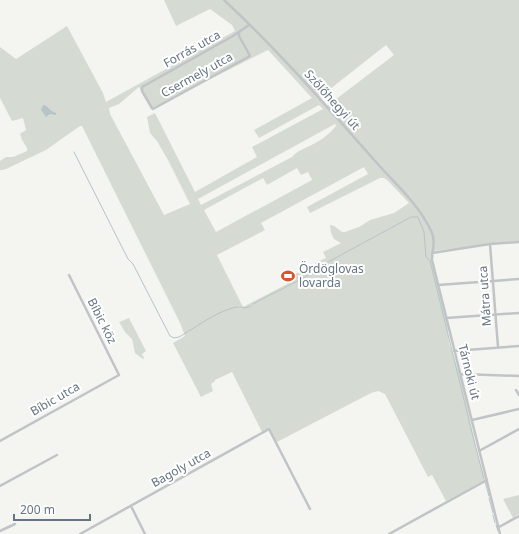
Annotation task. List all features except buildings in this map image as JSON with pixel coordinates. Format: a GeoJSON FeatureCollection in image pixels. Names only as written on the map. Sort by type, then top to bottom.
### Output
{"type":"FeatureCollection","features":[{"type":"Feature","properties":{"kind":"street","name":"Szőlőhegyi út"},"geometry":{"type":"LineString","coordinates":[[224,0],[278,54],[342,123],[411,200],[423,216]]}},
{"type":"Feature","properties":{"kind":"street","name":"Forrás utca"},"geometry":{"type":"LineString","coordinates":[[142,87],[239,33],[249,25]]}},
{"type":"Feature","properties":{"kind":"street","name":"Csermely utca"},"geometry":{"type":"LineString","coordinates":[[142,87],[142,92],[153,109],[250,56],[239,36],[239,33]]}},
{"type":"Feature","properties":{"kind":"street","name":"Tárnoki út"},"geometry":{"type":"LineString","coordinates":[[423,216],[434,238],[432,260],[499,533]]}},
{"type":"Feature","properties":{"kind":"street"},"geometry":{"type":"LineString","coordinates":[[432,253],[490,244],[519,242]]}},
{"type":"Feature","properties":{"kind":"street","name":"Mátra utca"},"geometry":{"type":"LineString","coordinates":[[490,244],[498,347]]}},
{"type":"Feature","properties":{"kind":"street","name":"Bíbic köz"},"geometry":{"type":"LineString","coordinates":[[69,275],[119,375]]}},
{"type":"Feature","properties":{"kind":"street"},"geometry":{"type":"LineString","coordinates":[[438,285],[519,280]]}},
{"type":"Feature","properties":{"kind":"street"},"geometry":{"type":"LineString","coordinates":[[446,318],[519,313]]}},
{"type":"Feature","properties":{"kind":"street"},"geometry":{"type":"LineString","coordinates":[[454,351],[519,346]]}},
{"type":"Feature","properties":{"kind":"street"},"geometry":{"type":"LineString","coordinates":[[461,374],[519,376]]}},
{"type":"Feature","properties":{"kind":"street","name":"Bíbic utca"},"geometry":{"type":"LineString","coordinates":[[0,441],[119,375]]}},
{"type":"Feature","properties":{"kind":"street"},"geometry":{"type":"LineString","coordinates":[[516,390],[519,395]]}},
{"type":"Feature","properties":{"kind":"street"},"geometry":{"type":"LineString","coordinates":[[472,420],[519,409]]}},
{"type":"Feature","properties":{"kind":"street","name":"Bagoly utca"},"geometry":{"type":"LineString","coordinates":[[80,534],[269,429],[310,509]]}},
{"type":"Feature","properties":{"kind":"street"},"geometry":{"type":"LineString","coordinates":[[479,451],[519,429]]}},
{"type":"Feature","properties":{"kind":"street"},"geometry":{"type":"LineString","coordinates":[[0,486],[57,455]]}},
{"type":"Feature","properties":{"kind":"street"},"geometry":{"type":"LineString","coordinates":[[389,534],[487,480]]}},
{"type":"Feature","properties":{"kind":"street"},"geometry":{"type":"LineString","coordinates":[[131,506],[145,534]]}},
{"type":"Feature","properties":{"kind":"street"},"geometry":{"type":"LineString","coordinates":[[498,527],[519,516]]}},
{"type":"Feature","properties":{"kind":"street"},"geometry":{"type":"LineString","coordinates":[[0,531],[15,524]]}},
{"type":"Feature","properties":{"kind":"shaded area"},"geometry":{"type":"Polygon","coordinates":[[[164,0],[519,0],[519,241],[432,251],[432,258],[447,324],[449,343],[460,375],[485,480],[446,501],[432,475],[428,477],[385,394],[378,391],[371,393],[277,442],[269,430],[263,434],[232,372],[215,380],[211,384],[213,391],[201,397],[173,343],[185,336],[180,323],[82,126],[46,150],[6,169],[0,170],[0,161],[6,157],[13,157],[27,151],[27,148],[20,134],[26,130],[23,118],[12,121],[0,98],[0,47],[16,59],[67,26],[103,93],[106,102],[235,31],[232,25],[210,9],[176,26],[164,0]],[[386,45],[320,97],[327,106],[394,55],[386,45]],[[268,50],[151,109],[139,87],[119,104],[109,108],[110,114],[164,215],[190,204],[168,160],[157,141],[150,133],[147,117],[155,113],[195,192],[257,157],[252,147],[323,109],[319,105],[259,138],[254,130],[312,98],[268,50]],[[335,124],[198,199],[201,205],[292,157],[326,136],[336,126],[335,124]],[[364,167],[261,223],[265,230],[217,255],[243,307],[291,282],[290,277],[326,258],[323,252],[341,243],[334,239],[331,233],[330,225],[342,232],[345,232],[359,227],[370,220],[394,213],[409,203],[387,180],[380,178],[310,213],[307,207],[368,174],[364,167]],[[297,168],[267,185],[263,178],[204,210],[216,232],[312,180],[308,172],[301,175],[297,168]]]}},
{"type":"Feature","properties":{"kind":"shaded area"},"geometry":{"type":"Polygon","coordinates":[[[43,105],[56,113],[56,115],[50,114],[46,117],[41,110],[43,105]]]}},
{"type":"Feature","properties":{"kind":"shaded area"},"geometry":{"type":"Polygon","coordinates":[[[129,318],[146,351],[142,354],[143,359],[135,353],[132,339],[125,332],[119,322],[129,318]]]}},
{"type":"Feature","properties":{"kind":"shaded area"},"geometry":{"type":"Polygon","coordinates":[[[519,495],[519,514],[513,518],[503,499],[519,495]]]}},
{"type":"Feature","properties":{"kind":"waterway"},"geometry":{"type":"LineString","coordinates":[[74,152],[128,259],[133,264],[170,336],[174,338],[179,337],[217,314],[239,307]]}},
{"type":"Feature","properties":{"kind":"waterway"},"geometry":{"type":"LineString","coordinates":[[253,304],[301,279],[328,262],[411,217],[418,217],[424,232],[426,257],[430,261],[469,420]]}},
{"type":"Feature","properties":{"kind":"waterway"},"geometry":{"type":"LineString","coordinates":[[241,307],[245,308],[251,306]]}},
{"type":"Feature","properties":{"kind":"waterway"},"geometry":{"type":"LineString","coordinates":[[469,421],[484,479]]}},
{"type":"Feature","properties":{"kind":"waterway"},"geometry":{"type":"LineString","coordinates":[[485,482],[489,496]]}},
{"type":"Feature","properties":{"kind":"waterway"},"geometry":{"type":"LineString","coordinates":[[489,498],[493,513]]}},
{"type":"Feature","properties":{"kind":"waterway"},"geometry":{"type":"LineString","coordinates":[[493,515],[495,523]]}},
{"type":"Feature","properties":{"kind":"waterway"},"geometry":{"type":"LineString","coordinates":[[496,525],[498,531]]}},
{"type":"Feature","properties":{"kind":"place","name":"Ördöglovas lovarda"},"geometry":{"type":"Point","coordinates":[288,276]}}]}
